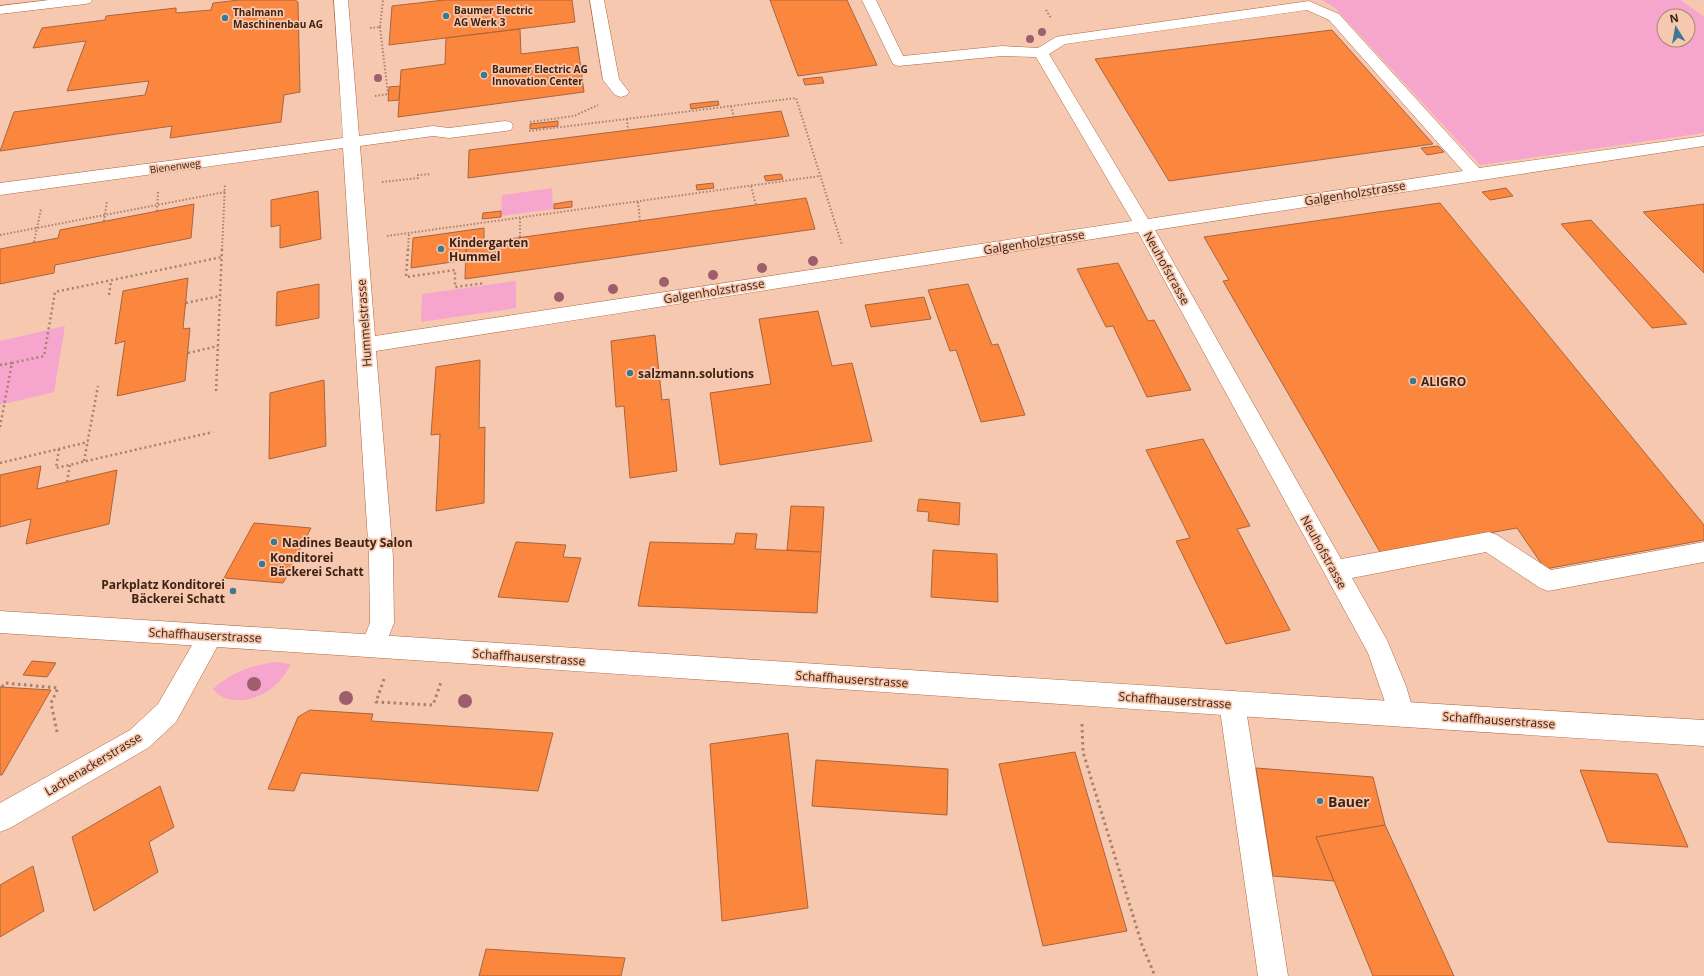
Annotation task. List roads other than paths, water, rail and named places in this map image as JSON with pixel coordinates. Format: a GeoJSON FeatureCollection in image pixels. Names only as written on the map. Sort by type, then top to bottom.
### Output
{"type":"FeatureCollection","features":[{"type":"Feature","properties":{"kind":"street"},"geometry":{"type":"LineString","coordinates":[[0,10],[85,0]]}},
{"type":"Feature","properties":{"kind":"street","name":"Hummelstrasse"},"geometry":{"type":"LineString","coordinates":[[341,0],[365,345],[381,547],[383,604],[382,623],[373,645]]}},
{"type":"Feature","properties":{"kind":"street"},"geometry":{"type":"LineString","coordinates":[[597,0],[611,80],[621,92]]}},
{"type":"Feature","properties":{"kind":"street"},"geometry":{"type":"LineString","coordinates":[[869,0],[898,61],[1002,51],[1042,53],[1061,40],[1272,5],[1309,5],[1334,17],[1475,174]]}},
{"type":"Feature","properties":{"kind":"street","name":"Neuhofstrasse"},"geometry":{"type":"LineString","coordinates":[[1042,53],[1143,226],[1378,648],[1393,686],[1401,713]]}},
{"type":"Feature","properties":{"kind":"street","name":"Bienenweg"},"geometry":{"type":"LineString","coordinates":[[0,189],[433,131],[449,133],[504,126]]}},
{"type":"Feature","properties":{"kind":"street","name":"Galgenholzstrasse"},"geometry":{"type":"LineString","coordinates":[[365,345],[1475,174],[1704,141]]}},
{"type":"Feature","properties":{"kind":"street"},"geometry":{"type":"LineString","coordinates":[[1334,571],[1489,542],[1548,581],[1704,552]]}},
{"type":"Feature","properties":{"kind":"street","name":"Schaffhauserstrasse"},"geometry":{"type":"LineString","coordinates":[[0,622],[373,645],[1232,703],[1704,733]]}},
{"type":"Feature","properties":{"kind":"street","name":"Lachenackerstrasse"},"geometry":{"type":"LineString","coordinates":[[0,818],[139,739],[167,713],[211,636]]}},
{"type":"Feature","properties":{"kind":"street"},"geometry":{"type":"LineString","coordinates":[[1232,703],[1273,976]]}},
{"type":"Feature","properties":{"kind":"place","name":"Baumer Electric AG Werk 3"},"geometry":{"type":"Point","coordinates":[446,16]}},
{"type":"Feature","properties":{"kind":"place","name":"Thalmann Maschinenbau AG"},"geometry":{"type":"Point","coordinates":[225,18]}},
{"type":"Feature","properties":{"kind":"place","name":"Baumer Electric AG Innovation Center"},"geometry":{"type":"Point","coordinates":[484,75]}},
{"type":"Feature","properties":{"kind":"place","name":"Kindergarten Hummel"},"geometry":{"type":"Point","coordinates":[441,249]}},
{"type":"Feature","properties":{"kind":"place","name":"salzmann.solutions"},"geometry":{"type":"Point","coordinates":[630,373]}},
{"type":"Feature","properties":{"kind":"place","name":"ALIGRO"},"geometry":{"type":"Point","coordinates":[1413,381]}},
{"type":"Feature","properties":{"kind":"place","name":"Nadines Beauty Salon"},"geometry":{"type":"Point","coordinates":[274,542]}},
{"type":"Feature","properties":{"kind":"place","name":"Konditorei Bäckerei Schatt"},"geometry":{"type":"Point","coordinates":[262,564]}},
{"type":"Feature","properties":{"kind":"place","name":"Parkplatz Konditorei Bäckerei Schatt"},"geometry":{"type":"Point","coordinates":[233,591]}},
{"type":"Feature","properties":{"kind":"place","name":"Bauer"},"geometry":{"type":"Point","coordinates":[1320,801]}}]}
